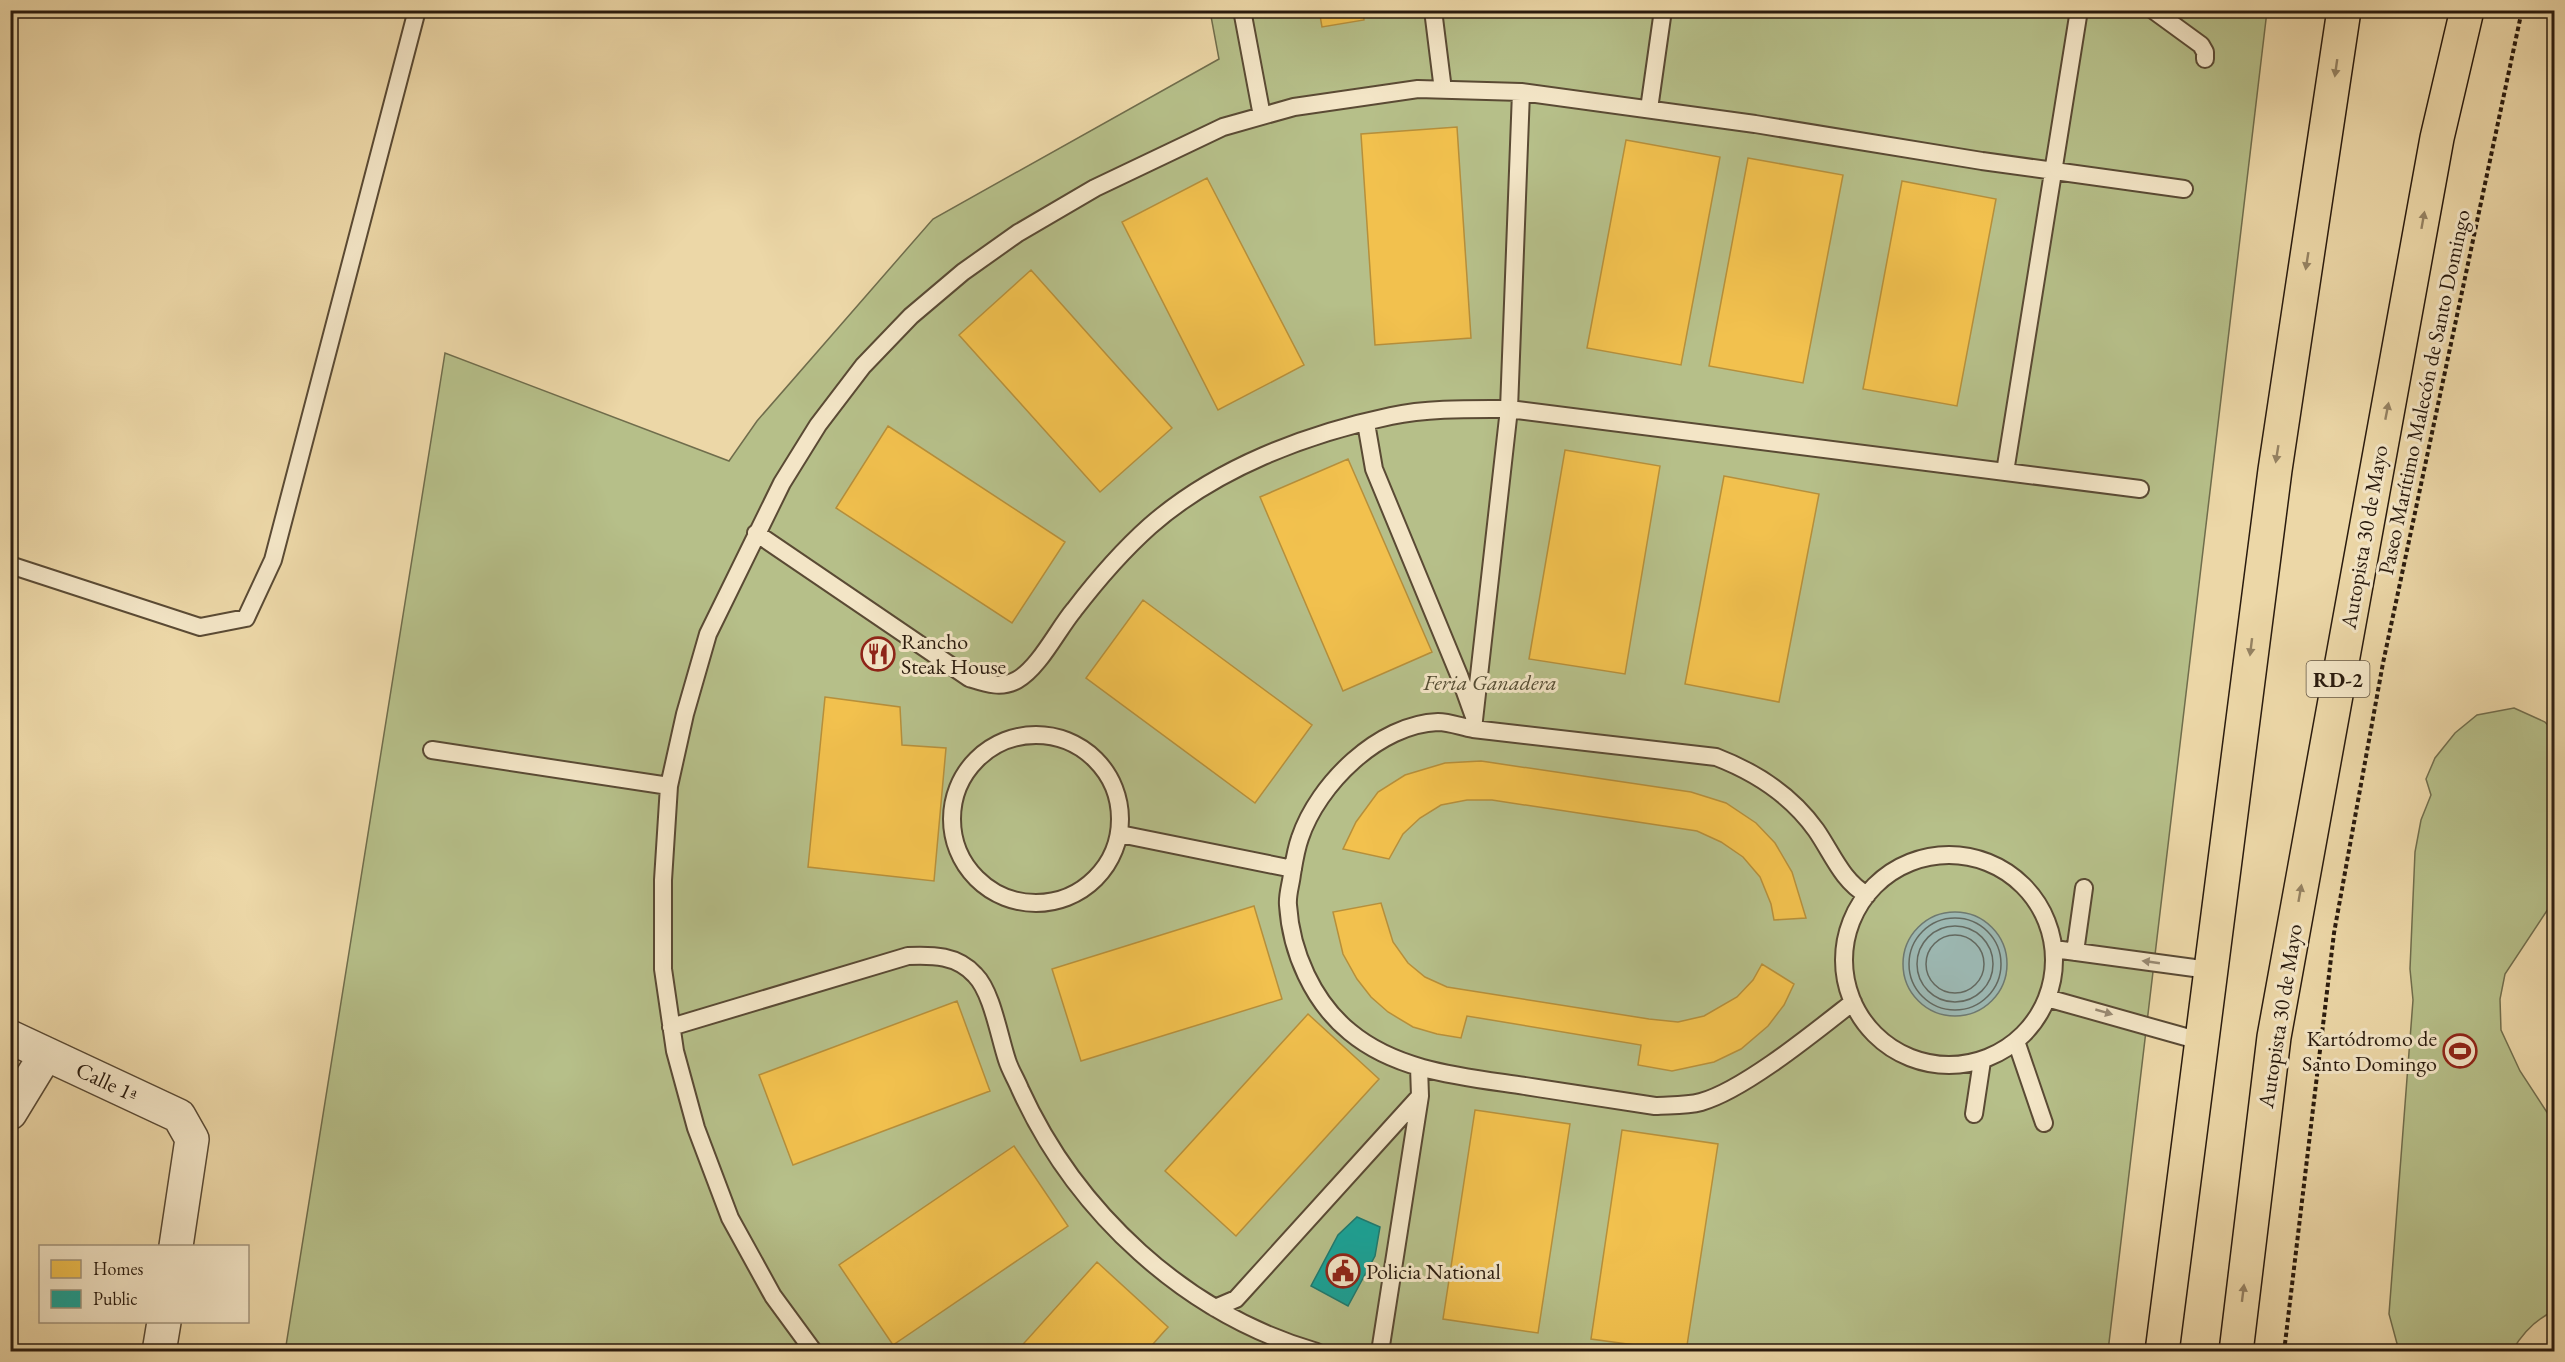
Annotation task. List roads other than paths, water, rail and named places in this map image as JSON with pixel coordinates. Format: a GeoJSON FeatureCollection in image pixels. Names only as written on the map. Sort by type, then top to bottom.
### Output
{"type":"FeatureCollection","features":[{"type":"Feature","properties":{"kind":"highway"},"geometry":{"type":"LineString","coordinates":[[2162,1352],[2209,970],[2275,470],[2344,10]]}},
{"type":"Feature","properties":{"kind":"highway","name":"Autopista 30 de Mayo"},"geometry":{"type":"LineString","coordinates":[[2236,1352],[2274,1036],[2437,138],[2467,10]]}},
{"type":"Feature","properties":{"kind":"street","name":"Calle 1ª"},"geometry":{"type":"LineString","coordinates":[[10,1037],[179,1116],[192,1139],[176,1245]]}},
{"type":"Feature","properties":{"kind":"street"},"geometry":{"type":"LineString","coordinates":[[10,1113],[46,1054]]}},
{"type":"Feature","properties":{"kind":"street"},"geometry":{"type":"LineString","coordinates":[[159,1352],[164,1323]]}},
{"type":"Feature","properties":{"kind":"lane"},"geometry":{"type":"LineString","coordinates":[[10,565],[200,627],[246,618],[273,560],[417,10]]}},
{"type":"Feature","properties":{"kind":"lane"},"geometry":{"type":"LineString","coordinates":[[1242,10],[1262,116]]}},
{"type":"Feature","properties":{"kind":"lane"},"geometry":{"type":"LineString","coordinates":[[1433,10],[1443,90]]}},
{"type":"Feature","properties":{"kind":"lane"},"geometry":{"type":"LineString","coordinates":[[1649,109],[1664,10]]}},
{"type":"Feature","properties":{"kind":"lane"},"geometry":{"type":"LineString","coordinates":[[2005,472],[2079,10]]}},
{"type":"Feature","properties":{"kind":"lane"},"geometry":{"type":"LineString","coordinates":[[2152,10],[2201,45],[2205,51],[2205,59]]}},
{"type":"Feature","properties":{"kind":"lane"},"geometry":{"type":"LineString","coordinates":[[814,1352],[773,1296],[730,1218],[696,1128],[670,1027],[663,969],[663,880],[669,786],[685,714],[708,634],[756,533],[782,483],[818,425],[863,366],[911,316],[963,272],[1018,233],[1095,188],[1223,127],[1294,107],[1418,89],[1521,92],[2184,189]]}},
{"type":"Feature","properties":{"kind":"lane"},"geometry":{"type":"LineString","coordinates":[[1474,725],[1509,409],[1521,92]]}},
{"type":"Feature","properties":{"kind":"lane"},"geometry":{"type":"LineString","coordinates":[[756,533],[969,678],[994,686],[1017,680],[1035,663],[1110,566],[1150,525],[1191,496],[1238,469],[1289,446],[1337,428],[1366,423],[1392,415],[1509,409],[2140,489]]}},
{"type":"Feature","properties":{"kind":"lane"},"geometry":{"type":"LineString","coordinates":[[1366,423],[1374,469],[1459,675],[1474,725]]}},
{"type":"Feature","properties":{"kind":"lane"},"geometry":{"type":"LineString","coordinates":[[1853,1002],[1764,1067],[1724,1092],[1702,1101],[1677,1106],[1632,1102],[1473,1078],[1419,1067],[1384,1053],[1350,1033],[1329,1012],[1313,988],[1292,935],[1287,903],[1300,838],[1317,805],[1340,775],[1362,752],[1389,735],[1420,724],[1441,722],[1716,757],[1736,764],[1760,777],[1798,807],[1854,888],[1867,896]]}},
{"type":"Feature","properties":{"kind":"lane"},"geometry":{"type":"LineString","coordinates":[[1024,735],[1051,735],[1076,744],[1097,760],[1113,782],[1120,807],[1120,834],[1110,862],[1090,884],[1065,899],[1037,904],[1008,900],[982,885],[963,863],[953,836],[952,806],[961,780],[984,753],[998,743],[1024,735]]}},
{"type":"Feature","properties":{"kind":"lane"},"geometry":{"type":"LineString","coordinates":[[432,750],[669,786]]}},
{"type":"Feature","properties":{"kind":"lane"},"geometry":{"type":"LineString","coordinates":[[1120,834],[1293,869]]}},
{"type":"Feature","properties":{"kind":"lane"},"geometry":{"type":"LineString","coordinates":[[1948,855],[1972,857],[1994,865],[2014,877],[2041,909],[2050,929],[2054,949],[2054,974],[2047,998],[2035,1021],[2016,1041],[1982,1061],[1963,1065],[1943,1065],[1906,1057],[1889,1047],[1862,1019],[1853,1002],[1844,966],[1849,929],[1867,896],[1883,879],[1903,866],[1925,858],[1948,855]]}},
{"type":"Feature","properties":{"kind":"lane"},"geometry":{"type":"LineString","coordinates":[[2075,952],[2084,888]]}},
{"type":"Feature","properties":{"kind":"lane"},"geometry":{"type":"LineString","coordinates":[[2054,949],[2209,970]]}},
{"type":"Feature","properties":{"kind":"lane"},"geometry":{"type":"LineString","coordinates":[[670,1027],[908,957],[935,955],[955,960],[976,975],[987,995],[1008,1062],[1032,1115],[1065,1167],[1113,1226],[1159,1269],[1215,1308],[1294,1345],[1317,1352]]}},
{"type":"Feature","properties":{"kind":"lane"},"geometry":{"type":"LineString","coordinates":[[2047,998],[2200,1041]]}},
{"type":"Feature","properties":{"kind":"lane"},"geometry":{"type":"LineString","coordinates":[[2016,1041],[2044,1123]]}},
{"type":"Feature","properties":{"kind":"lane"},"geometry":{"type":"LineString","coordinates":[[1974,1114],[1982,1061]]}},
{"type":"Feature","properties":{"kind":"lane"},"geometry":{"type":"LineString","coordinates":[[1380,1352],[1420,1096],[1419,1067]]}},
{"type":"Feature","properties":{"kind":"lane"},"geometry":{"type":"LineString","coordinates":[[1215,1308],[1236,1299],[1420,1096]]}},
{"type":"Feature","properties":{"kind":"water"},"geometry":{"type":"Polygon","coordinates":[[[1955,912],[1975,916],[1992,927],[2003,944],[2007,964],[2003,984],[1992,1001],[1975,1012],[1955,1016],[1935,1012],[1918,1001],[1907,984],[1903,964],[1907,944],[1918,927],[1935,916],[1955,912]]]}},
{"type":"Feature","properties":{"kind":"place","name":"Rancho Steak House"},"geometry":{"type":"Point","coordinates":[878,654]}},
{"type":"Feature","properties":{"kind":"place","name":"Kartódromo de Santo Domingo"},"geometry":{"type":"Point","coordinates":[2460,1051]}},
{"type":"Feature","properties":{"kind":"place","name":"Policia National"},"geometry":{"type":"Point","coordinates":[1343,1271]}},
{"type":"Feature","properties":{"kind":"park label","name":"Feria Ganadera"},"geometry":{"type":"Point","coordinates":[1490,682]}}]}
